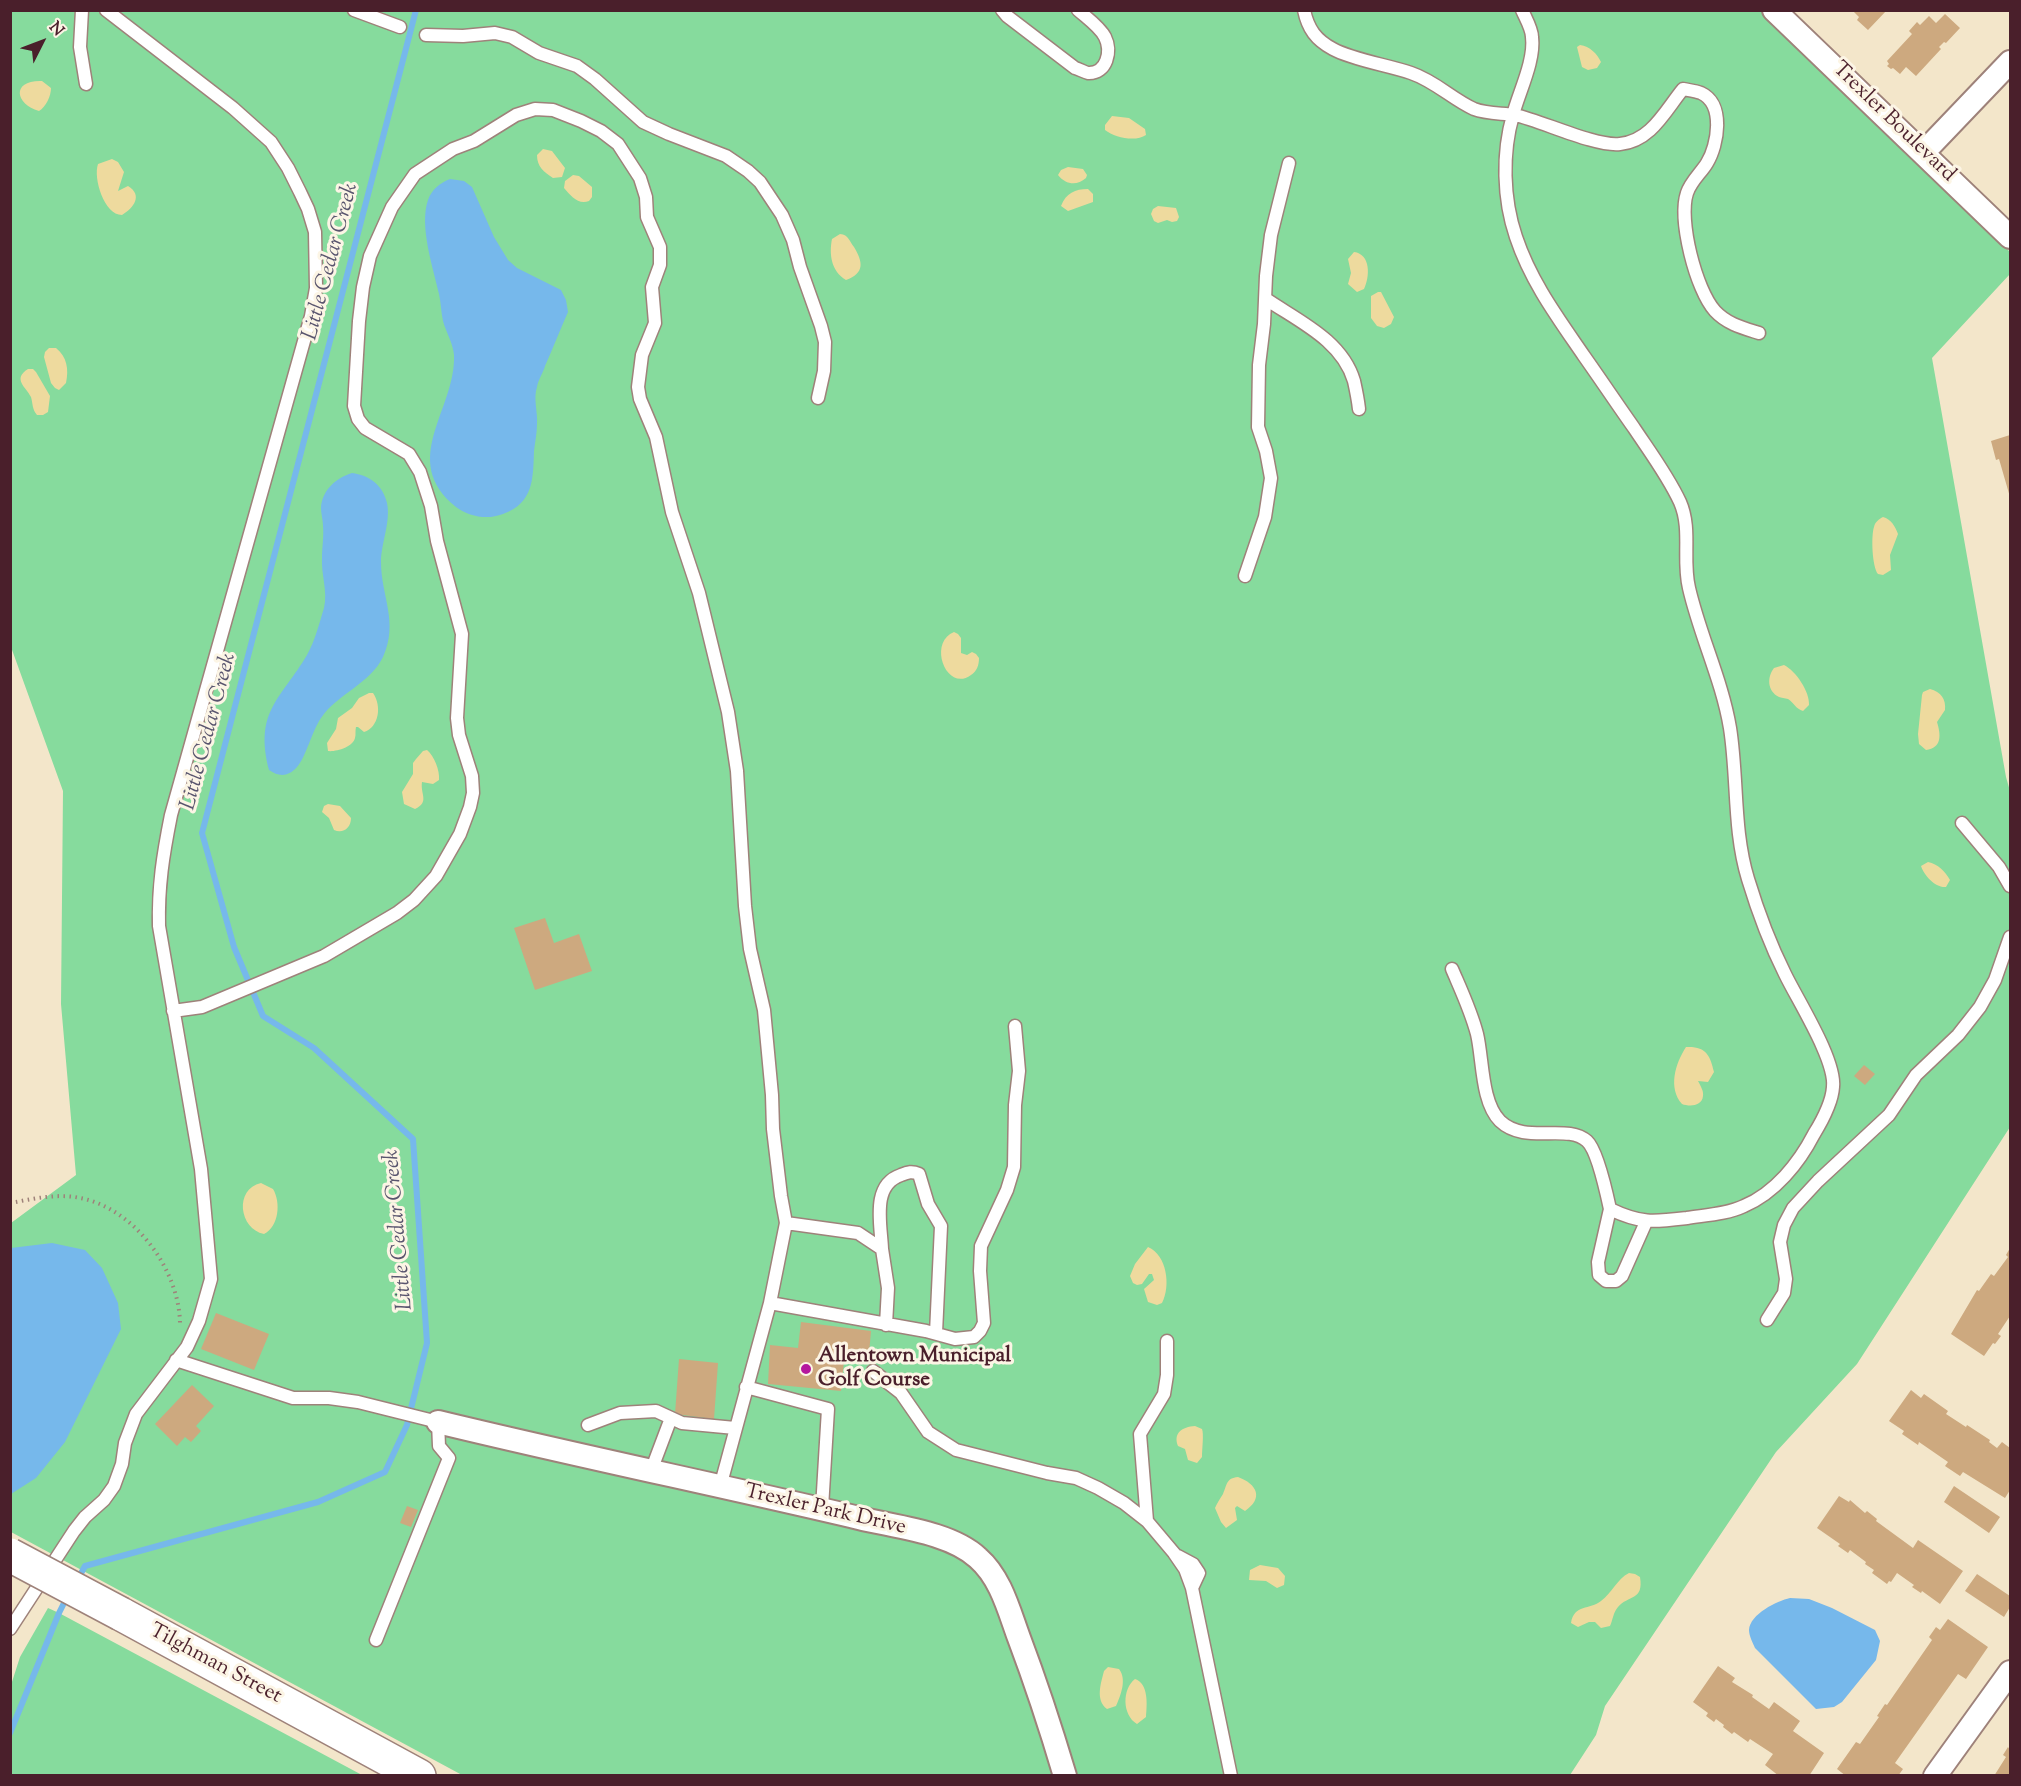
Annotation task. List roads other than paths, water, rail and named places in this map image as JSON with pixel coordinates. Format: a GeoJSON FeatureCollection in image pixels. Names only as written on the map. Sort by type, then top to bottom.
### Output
{"type":"FeatureCollection","features":[{"type":"Feature","properties":{"kind":"main road","name":"Tilghman Street"},"geometry":{"type":"LineString","coordinates":[[10,1555],[419,1776]]}},
{"type":"Feature","properties":{"kind":"street","name":"Trexler Boulevard"},"geometry":{"type":"LineString","coordinates":[[1774,10],[2010,237]]}},
{"type":"Feature","properties":{"kind":"street"},"geometry":{"type":"LineString","coordinates":[[1924,152],[2010,62]]}},
{"type":"Feature","properties":{"kind":"street","name":"Trexler Park Drive"},"geometry":{"type":"LineString","coordinates":[[432,1420],[720,1487],[822,1508],[932,1535],[961,1546],[978,1558],[992,1574],[1002,1593],[1041,1698],[1065,1776]]}},
{"type":"Feature","properties":{"kind":"street"},"geometry":{"type":"LineString","coordinates":[[1935,1776],[2010,1672]]}},
{"type":"Feature","properties":{"kind":"lane"},"geometry":{"type":"LineString","coordinates":[[82,10],[80,47],[86,84]]}},
{"type":"Feature","properties":{"kind":"lane"},"geometry":{"type":"LineString","coordinates":[[10,1629],[74,1531],[85,1517],[104,1500],[114,1486],[136,1414],[187,1347],[199,1321],[211,1279],[201,1169],[159,927],[158,892],[171,815],[311,316],[316,288],[315,232],[308,208],[288,168],[271,142],[233,108],[106,10]]}},
{"type":"Feature","properties":{"kind":"lane"},"geometry":{"type":"LineString","coordinates":[[354,10],[400,27]]}},
{"type":"Feature","properties":{"kind":"lane"},"geometry":{"type":"LineString","coordinates":[[1002,10],[1075,68],[1088,73],[1098,71],[1105,64],[1108,52],[1105,37],[1078,10]]}},
{"type":"Feature","properties":{"kind":"lane"},"geometry":{"type":"LineString","coordinates":[[1304,10],[1307,23],[1316,38],[1334,50],[1414,74],[1441,87],[1475,109],[1540,122],[1593,140],[1618,145],[1635,141],[1648,133],[1683,89],[1701,93],[1711,102],[1717,118],[1714,148],[1707,164],[1694,179],[1687,193],[1684,209],[1686,228],[1700,282],[1714,309],[1727,321],[1759,333]]}},
{"type":"Feature","properties":{"kind":"lane"},"geometry":{"type":"LineString","coordinates":[[1522,10],[1533,35],[1532,49],[1512,115],[1507,144],[1505,171],[1514,232],[1525,262],[1554,314],[1649,450],[1682,506],[1687,531],[1686,574],[1689,591],[1722,689],[1730,729],[1737,822],[1748,877],[1784,972],[1831,1067],[1834,1087],[1822,1120],[1806,1149],[1791,1169],[1758,1199],[1741,1208],[1720,1213],[1646,1222],[1628,1218],[1610,1209]]}},
{"type":"Feature","properties":{"kind":"lane"},"geometry":{"type":"LineString","coordinates":[[426,35],[463,36],[495,33],[512,37],[539,53],[577,66],[643,122],[726,156],[760,182],[782,215],[793,240],[821,326],[825,342],[824,371],[818,398]]}},
{"type":"Feature","properties":{"kind":"lane"},"geometry":{"type":"LineString","coordinates":[[173,1011],[202,1007],[264,982],[332,951],[379,925],[427,888],[445,863],[466,820],[473,793],[472,776],[459,735],[457,718],[462,634],[437,541],[431,506],[420,472],[409,454],[365,428],[358,419],[354,406],[363,287],[370,256],[392,207],[415,174],[453,149],[474,141],[516,115],[535,109],[553,110],[581,121],[601,131],[618,144],[640,178],[646,197],[647,217],[660,247],[660,265],[652,287],[655,323],[642,355],[638,387],[640,399],[656,437],[672,512],[699,593],[728,712],[737,771],[745,906],[750,949],[764,1010],[772,1095],[772,1128],[786,1223],[770,1303],[720,1487]]}},
{"type":"Feature","properties":{"kind":"lane"},"geometry":{"type":"LineString","coordinates":[[1245,576],[1265,517],[1271,478],[1266,451],[1258,427],[1259,365],[1271,235],[1289,163]]}},
{"type":"Feature","properties":{"kind":"lane"},"geometry":{"type":"LineString","coordinates":[[1266,299],[1312,329],[1338,353],[1353,379],[1359,409]]}},
{"type":"Feature","properties":{"kind":"lane"},"geometry":{"type":"LineString","coordinates":[[1962,823],[1999,867],[2010,886]]}},
{"type":"Feature","properties":{"kind":"lane"},"geometry":{"type":"LineString","coordinates":[[1767,1320],[1784,1293],[1786,1279],[1780,1242],[1784,1225],[1793,1208],[1818,1181],[1889,1114],[1916,1075],[1958,1035],[1980,1007],[1995,980],[2010,937]]}},
{"type":"Feature","properties":{"kind":"lane"},"geometry":{"type":"LineString","coordinates":[[1452,969],[1477,1034],[1491,1108],[1500,1122],[1516,1131],[1531,1134],[1572,1135],[1586,1140],[1592,1149],[1610,1209],[1598,1262],[1599,1275],[1606,1281],[1616,1281],[1623,1276],[1646,1222]]}},
{"type":"Feature","properties":{"kind":"lane"},"geometry":{"type":"LineString","coordinates":[[770,1303],[955,1339],[974,1337],[980,1331],[984,1323],[980,1270],[981,1246],[1014,1167],[1015,1105],[1019,1071],[1015,1026]]}},
{"type":"Feature","properties":{"kind":"lane"},"geometry":{"type":"LineString","coordinates":[[886,1325],[888,1288],[882,1250],[880,1208],[883,1189],[891,1179],[912,1171],[919,1174],[928,1204],[941,1226],[936,1334]]}},
{"type":"Feature","properties":{"kind":"lane"},"geometry":{"type":"LineString","coordinates":[[786,1223],[858,1233],[882,1250]]}},
{"type":"Feature","properties":{"kind":"lane"},"geometry":{"type":"LineString","coordinates":[[1147,1521],[1140,1434],[1164,1394],[1167,1375],[1167,1341]]}},
{"type":"Feature","properties":{"kind":"lane"},"geometry":{"type":"LineString","coordinates":[[176,1359],[293,1398],[329,1398],[358,1402],[432,1420],[439,1446],[449,1458],[376,1640]]}},
{"type":"Feature","properties":{"kind":"lane"},"geometry":{"type":"LineString","coordinates":[[873,1371],[901,1393],[928,1432],[956,1450],[1076,1478],[1124,1503],[1147,1521],[1185,1569],[1192,1588],[1231,1776]]}},
{"type":"Feature","properties":{"kind":"lane"},"geometry":{"type":"LineString","coordinates":[[746,1387],[828,1409],[822,1508]]}},
{"type":"Feature","properties":{"kind":"lane"},"geometry":{"type":"LineString","coordinates":[[588,1425],[620,1413],[656,1411],[682,1424],[735,1428]]}},
{"type":"Feature","properties":{"kind":"lane"},"geometry":{"type":"LineString","coordinates":[[651,1471],[671,1418]]}},
{"type":"Feature","properties":{"kind":"water"},"geometry":{"type":"Polygon","coordinates":[[[450,179],[464,181],[472,187],[494,237],[508,260],[517,268],[561,290],[568,312],[539,379],[536,392],[537,427],[530,488],[521,503],[513,509],[491,517],[473,515],[456,507],[439,489],[432,471],[430,453],[452,375],[454,355],[443,321],[425,222],[430,196],[434,190],[450,179]]]}},
{"type":"Feature","properties":{"kind":"water"},"geometry":{"type":"Polygon","coordinates":[[[352,473],[364,476],[379,486],[387,503],[388,518],[381,562],[388,609],[388,644],[383,657],[370,675],[336,702],[321,718],[297,767],[290,773],[280,775],[269,770],[265,750],[268,719],[280,695],[310,650],[324,608],[321,510],[324,496],[331,486],[352,473]]]}},
{"type":"Feature","properties":{"kind":"water"},"geometry":{"type":"Polygon","coordinates":[[[52,1243],[85,1250],[102,1268],[118,1303],[121,1329],[65,1442],[36,1478],[11,1494],[11,1248],[52,1243]]]}},
{"type":"Feature","properties":{"kind":"water"},"geometry":{"type":"Polygon","coordinates":[[[1790,1598],[1809,1599],[1832,1608],[1875,1630],[1880,1641],[1876,1660],[1842,1702],[1834,1707],[1816,1709],[1755,1648],[1751,1639],[1749,1630],[1754,1619],[1772,1605],[1790,1598]]]}},
{"type":"Feature","properties":{"kind":"waterway","name":"Little Cedar Creek"},"geometry":{"type":"LineString","coordinates":[[78,1579],[85,1566],[318,1502],[385,1472],[407,1425],[427,1343],[413,1139],[314,1048],[263,1016],[234,947],[202,833],[416,10]]}},
{"type":"Feature","properties":{"kind":"waterway","name":"Little Cedar Creek"},"geometry":{"type":"LineString","coordinates":[[10,1733],[68,1595]]}},
{"type":"Feature","properties":{"kind":"place","name":"Allentown Municipal Golf Course"},"geometry":{"type":"Point","coordinates":[806,1369]}}]}
